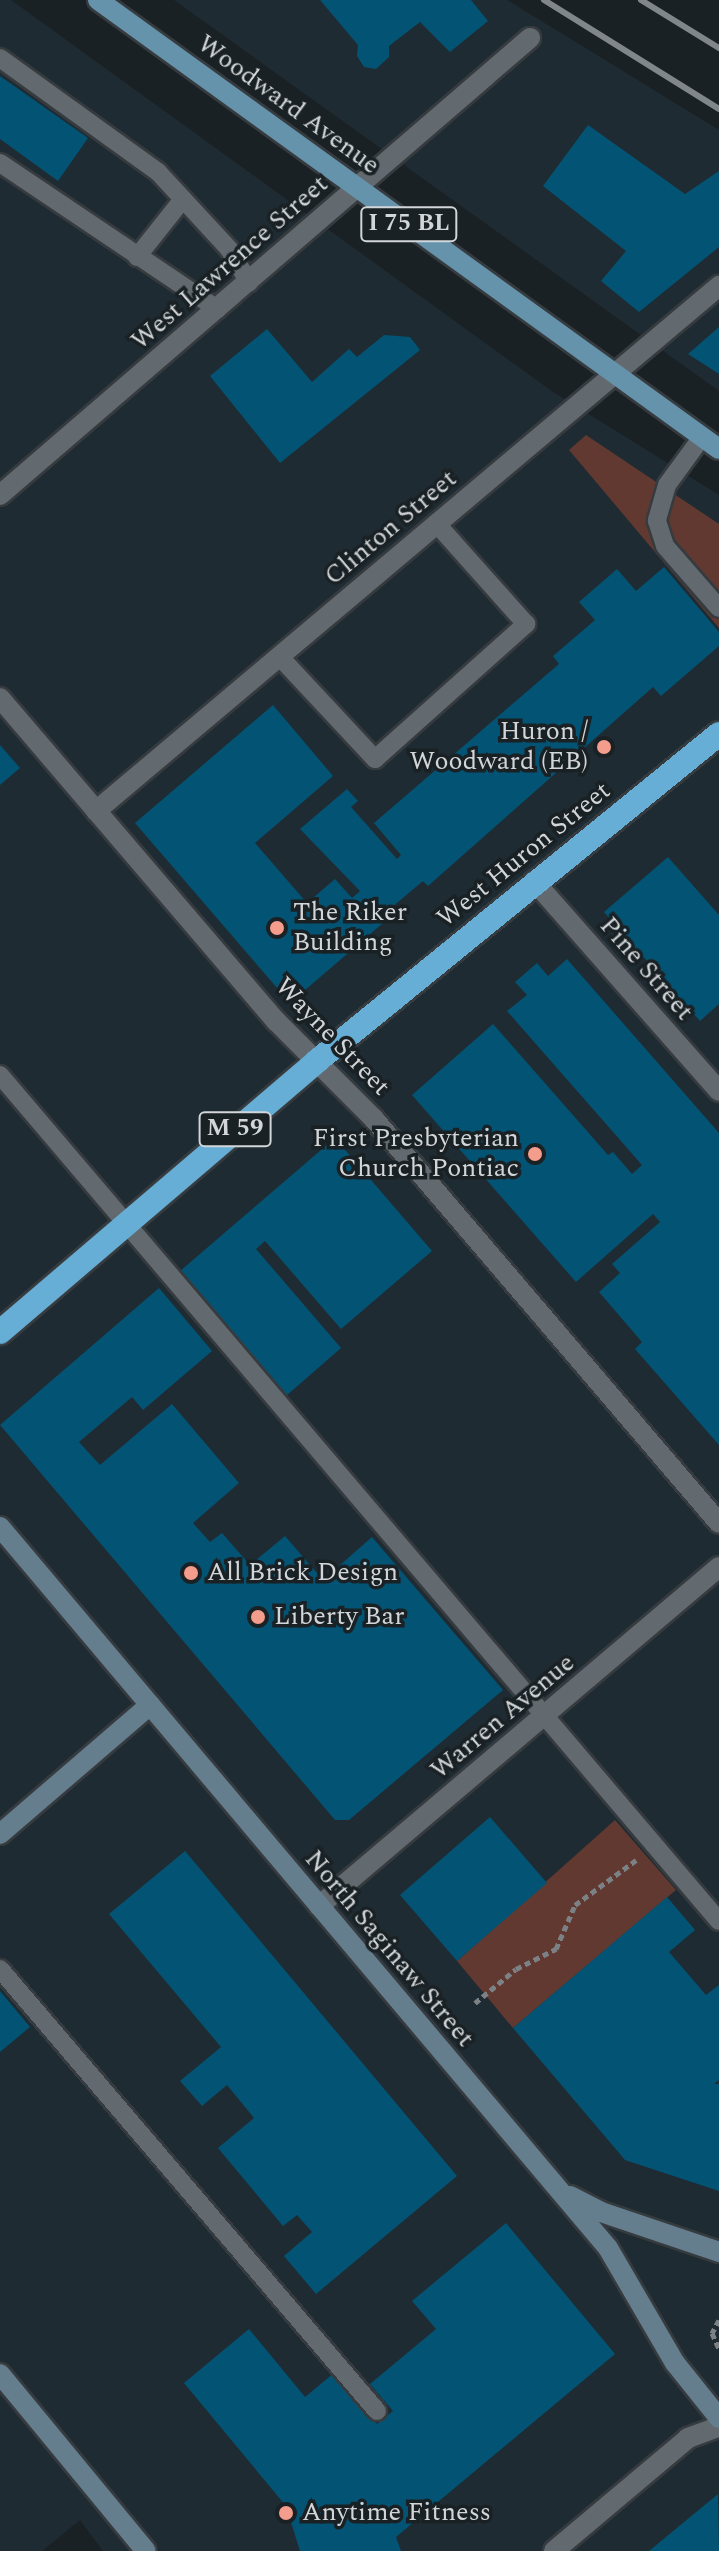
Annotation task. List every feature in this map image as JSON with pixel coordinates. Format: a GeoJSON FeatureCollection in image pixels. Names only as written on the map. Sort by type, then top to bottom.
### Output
{"type":"FeatureCollection","features":[{"type":"Feature","properties":{"kind":"highway","name":"West Huron Street"},"geometry":{"type":"LineString","coordinates":[[0,1332],[317,1061],[534,881],[719,734]]}},
{"type":"Feature","properties":{"kind":"main road","name":"Woodward Avenue"},"geometry":{"type":"LineString","coordinates":[[98,0],[719,449]]}},
{"type":"Feature","properties":{"kind":"street","name":"West Lawrence Street"},"geometry":{"type":"LineString","coordinates":[[0,495],[530,38]]}},
{"type":"Feature","properties":{"kind":"street","name":"Clinton Street"},"geometry":{"type":"LineString","coordinates":[[96,811],[719,286]]}},
{"type":"Feature","properties":{"kind":"street","name":"Wayne Street"},"geometry":{"type":"LineString","coordinates":[[0,698],[276,1021],[374,1119],[719,1523]]}},
{"type":"Feature","properties":{"kind":"street","name":"Pine Street"},"geometry":{"type":"LineString","coordinates":[[534,881],[719,1091]]}},
{"type":"Feature","properties":{"kind":"street","name":"North Saginaw Street"},"geometry":{"type":"LineString","coordinates":[[0,1527],[608,2248],[675,2363],[719,2418]]}},
{"type":"Feature","properties":{"kind":"street","name":"Warren Avenue"},"geometry":{"type":"LineString","coordinates":[[319,1906],[719,1567]]}},
{"type":"Feature","properties":{"kind":"street"},"geometry":{"type":"LineString","coordinates":[[0,1834],[150,1705]]}},
{"type":"Feature","properties":{"kind":"street"},"geometry":{"type":"LineString","coordinates":[[557,2187],[601,2212],[719,2252]]}},
{"type":"Feature","properties":{"kind":"street"},"geometry":{"type":"LineString","coordinates":[[0,2374],[146,2551]]}},
{"type":"Feature","properties":{"kind":"street"},"geometry":{"type":"LineString","coordinates":[[554,2551],[688,2438],[719,2427]]}},
{"type":"Feature","properties":{"kind":"lane"},"geometry":{"type":"LineString","coordinates":[[0,58],[158,172],[229,249],[249,282]]}},
{"type":"Feature","properties":{"kind":"lane"},"geometry":{"type":"LineString","coordinates":[[0,163],[217,309]]}},
{"type":"Feature","properties":{"kind":"lane"},"geometry":{"type":"LineString","coordinates":[[137,257],[183,199]]}},
{"type":"Feature","properties":{"kind":"lane"},"geometry":{"type":"LineString","coordinates":[[702,437],[667,485],[657,521],[665,546],[719,608]]}},
{"type":"Feature","properties":{"kind":"lane"},"geometry":{"type":"LineString","coordinates":[[279,656],[375,759],[526,624],[436,523]]}},
{"type":"Feature","properties":{"kind":"lane"},"geometry":{"type":"LineString","coordinates":[[0,1075],[719,1921]]}},
{"type":"Feature","properties":{"kind":"lane"},"geometry":{"type":"LineString","coordinates":[[0,1969],[377,2411]]}},
{"type":"Feature","properties":{"kind":"path"},"geometry":{"type":"LineString","coordinates":[[475,2003],[516,1969],[556,1949],[575,1905],[653,1844]]}},
{"type":"Feature","properties":{"kind":"path"},"geometry":{"type":"LineString","coordinates":[[719,2320],[712,2333],[719,2349]]}},
{"type":"Feature","properties":{"kind":"shaded area"},"geometry":{"type":"Polygon","coordinates":[[[0,0],[11,0],[553,392],[719,495],[719,2551],[103,2551],[80,2520],[42,2551],[0,2551],[0,0]]]}},
{"type":"Feature","properties":{"kind":"shaded area"},"geometry":{"type":"Polygon","coordinates":[[[174,0],[507,0],[719,130],[719,391],[174,0]]]}},
{"type":"Feature","properties":{"kind":"shaded area"},"geometry":{"type":"Polygon","coordinates":[[[586,435],[719,524],[719,628],[569,450],[586,435]]]}},
{"type":"Feature","properties":{"kind":"shaded area"},"geometry":{"type":"Polygon","coordinates":[[[615,1820],[676,1890],[513,2028],[457,1961],[615,1820]]]}},
{"type":"Feature","properties":{"kind":"building"},"geometry":{"type":"Polygon","coordinates":[[[320,0],[471,0],[488,21],[450,52],[420,22],[389,46],[389,57],[376,69],[364,67],[357,56],[358,45],[320,0]]]}},
{"type":"Feature","properties":{"kind":"building"},"geometry":{"type":"Polygon","coordinates":[[[0,76],[88,138],[58,181],[0,139],[0,76]]]}},
{"type":"Feature","properties":{"kind":"building"},"geometry":{"type":"Polygon","coordinates":[[[588,125],[685,194],[719,171],[719,247],[639,312],[601,281],[626,251],[543,186],[588,125]]]}},
{"type":"Feature","properties":{"kind":"building"},"geometry":{"type":"Polygon","coordinates":[[[719,327],[719,374],[688,354],[719,327]]]}},
{"type":"Feature","properties":{"kind":"building"},"geometry":{"type":"Polygon","coordinates":[[[267,329],[312,382],[349,349],[357,357],[384,335],[410,337],[420,350],[280,463],[210,376],[267,329]]]}},
{"type":"Feature","properties":{"kind":"building"},"geometry":{"type":"Polygon","coordinates":[[[664,567],[719,632],[719,646],[661,696],[653,687],[428,886],[423,881],[379,918],[383,923],[290,1003],[135,823],[273,705],[333,776],[255,843],[307,903],[335,879],[352,898],[360,891],[300,829],[347,789],[358,801],[351,807],[397,859],[401,855],[374,823],[559,664],[553,656],[595,620],[579,602],[617,569],[636,591],[664,567]]]}},
{"type":"Feature","properties":{"kind":"building"},"geometry":{"type":"Polygon","coordinates":[[[0,745],[20,768],[0,785],[0,745]]]}},
{"type":"Feature","properties":{"kind":"building"},"geometry":{"type":"Polygon","coordinates":[[[668,857],[719,915],[719,1004],[700,1021],[604,912],[668,857]]]}},
{"type":"Feature","properties":{"kind":"building"},"geometry":{"type":"Polygon","coordinates":[[[567,959],[719,1133],[719,1445],[635,1349],[642,1342],[599,1292],[620,1273],[612,1264],[660,1222],[653,1214],[576,1282],[412,1095],[493,1024],[608,1155],[613,1152],[632,1174],[642,1165],[507,1011],[527,995],[515,982],[537,963],[548,976],[567,959]]]}},
{"type":"Feature","properties":{"kind":"building"},"geometry":{"type":"Polygon","coordinates":[[[335,1138],[432,1251],[341,1329],[265,1241],[256,1249],[341,1348],[286,1396],[179,1272],[335,1138]]]}},
{"type":"Feature","properties":{"kind":"building"},"geometry":{"type":"Polygon","coordinates":[[[159,1288],[212,1351],[143,1410],[132,1397],[79,1442],[100,1465],[172,1404],[239,1483],[193,1523],[210,1542],[222,1533],[250,1565],[285,1536],[323,1580],[372,1537],[503,1690],[349,1820],[335,1820],[0,1425],[159,1288]]]}},
{"type":"Feature","properties":{"kind":"building"},"geometry":{"type":"Polygon","coordinates":[[[490,1817],[547,1883],[457,1961],[400,1895],[490,1817]]]}},
{"type":"Feature","properties":{"kind":"building"},"geometry":{"type":"Polygon","coordinates":[[[185,1851],[457,2176],[316,2294],[284,2256],[312,2232],[297,2215],[283,2226],[218,2148],[254,2118],[227,2085],[202,2106],[180,2081],[221,2047],[109,1914],[185,1851]]]}},
{"type":"Feature","properties":{"kind":"building"},"geometry":{"type":"Polygon","coordinates":[[[667,1897],[695,1930],[669,1952],[706,1995],[719,1985],[719,2080],[714,2084],[719,2084],[719,2191],[625,2160],[513,2028],[667,1897]]]}},
{"type":"Feature","properties":{"kind":"building"},"geometry":{"type":"Polygon","coordinates":[[[0,1991],[30,2027],[0,2052],[0,1991]]]}},
{"type":"Feature","properties":{"kind":"building"},"geometry":{"type":"Polygon","coordinates":[[[506,2223],[615,2354],[396,2537],[401,2551],[300,2551],[286,2506],[184,2383],[249,2329],[305,2397],[334,2373],[377,2424],[393,2411],[370,2384],[436,2329],[412,2301],[506,2223]]]}},
{"type":"Feature","properties":{"kind":"building"},"geometry":{"type":"Polygon","coordinates":[[[718,2494],[719,2551],[649,2551],[718,2494]]]}},
{"type":"Feature","properties":{"kind":"railway"},"geometry":{"type":"LineString","coordinates":[[544,0],[719,109]]}},
{"type":"Feature","properties":{"kind":"railway"},"geometry":{"type":"LineString","coordinates":[[641,0],[719,48]]}},
{"type":"Feature","properties":{"kind":"place","name":"Huron / Woodward (EB)"},"geometry":{"type":"Point","coordinates":[604,747]}},
{"type":"Feature","properties":{"kind":"place","name":"The Riker Building"},"geometry":{"type":"Point","coordinates":[277,928]}},
{"type":"Feature","properties":{"kind":"place","name":"First Presbyterian Church Pontiac"},"geometry":{"type":"Point","coordinates":[535,1154]}},
{"type":"Feature","properties":{"kind":"place","name":"All Brick Design"},"geometry":{"type":"Point","coordinates":[191,1573]}},
{"type":"Feature","properties":{"kind":"place","name":"Liberty Bar"},"geometry":{"type":"Point","coordinates":[258,1617]}},
{"type":"Feature","properties":{"kind":"place","name":"Anytime Fitness"},"geometry":{"type":"Point","coordinates":[286,2513]}}]}
